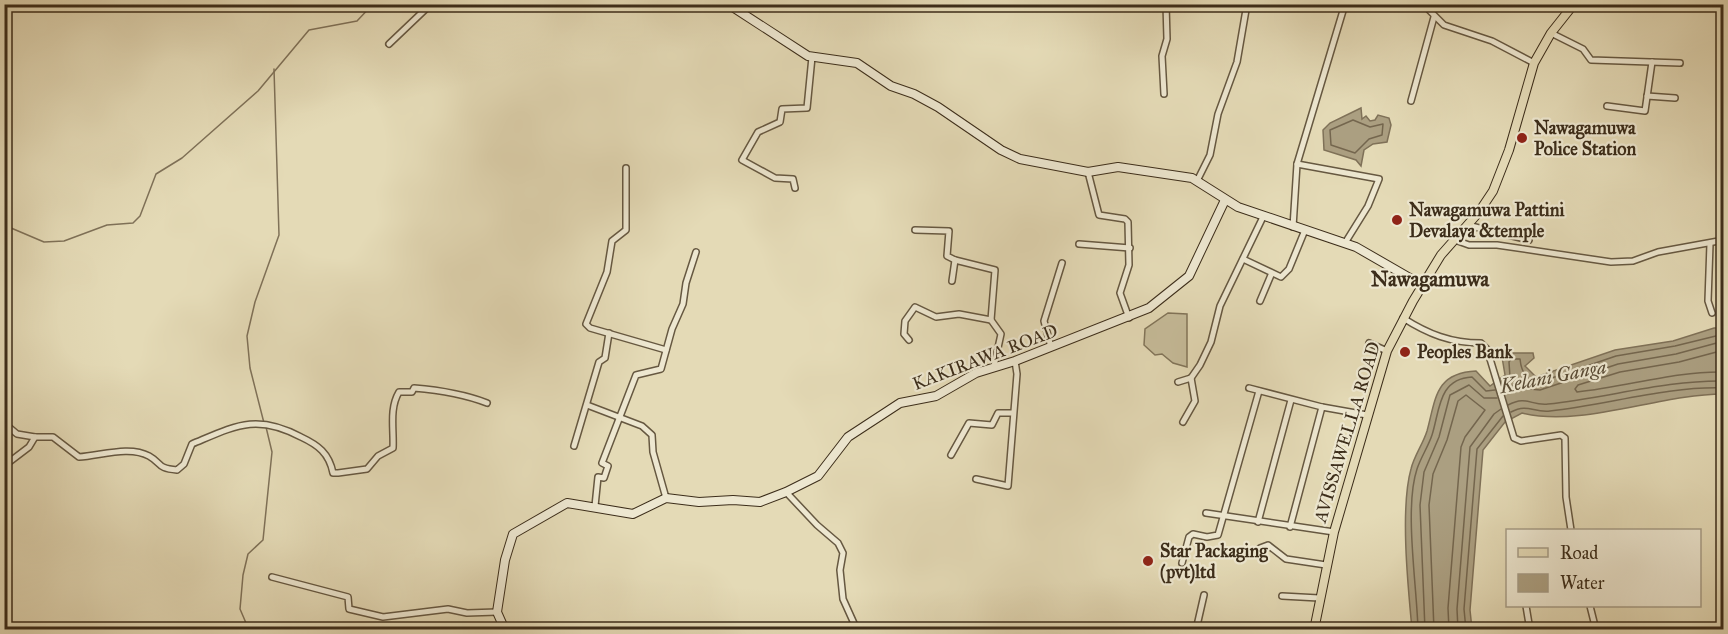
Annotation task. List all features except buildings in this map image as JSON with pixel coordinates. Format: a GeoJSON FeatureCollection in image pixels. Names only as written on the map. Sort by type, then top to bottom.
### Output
{"type":"FeatureCollection","features":[{"type":"Feature","properties":{"kind":"main road","name":"AVISSAWELLA ROAD"},"geometry":{"type":"LineString","coordinates":[[1314,630],[1334,532],[1387,351],[1422,285],[1453,239],[1479,212],[1493,191],[1509,150],[1534,63],[1551,33],[1574,4]]}},
{"type":"Feature","properties":{"kind":"street"},"geometry":{"type":"LineString","coordinates":[[389,44],[431,4]]}},
{"type":"Feature","properties":{"kind":"street"},"geometry":{"type":"LineString","coordinates":[[728,4],[794,49],[812,57],[857,63],[891,86],[915,94],[938,107],[1001,150],[1020,159],[1089,172],[1118,167],[1182,176],[1197,181],[1225,200],[1263,217],[1345,243],[1387,263],[1422,285]]}},
{"type":"Feature","properties":{"kind":"street"},"geometry":{"type":"LineString","coordinates":[[1164,94],[1162,56],[1167,39],[1166,4]]}},
{"type":"Feature","properties":{"kind":"street"},"geometry":{"type":"LineString","coordinates":[[1197,181],[1209,155],[1218,114],[1236,62],[1247,4]]}},
{"type":"Feature","properties":{"kind":"street"},"geometry":{"type":"LineString","coordinates":[[1293,227],[1297,164],[1345,4]]}},
{"type":"Feature","properties":{"kind":"street"},"geometry":{"type":"LineString","coordinates":[[1423,4],[1444,25],[1492,40],[1534,63]]}},
{"type":"Feature","properties":{"kind":"street"},"geometry":{"type":"LineString","coordinates":[[1411,101],[1424,43],[1434,17]]}},
{"type":"Feature","properties":{"kind":"street"},"geometry":{"type":"LineString","coordinates":[[1551,33],[1583,49],[1591,60],[1680,63]]}},
{"type":"Feature","properties":{"kind":"street"},"geometry":{"type":"LineString","coordinates":[[795,188],[793,179],[775,178],[742,160],[759,132],[780,122],[782,109],[807,108],[812,57]]}},
{"type":"Feature","properties":{"kind":"street"},"geometry":{"type":"LineString","coordinates":[[1607,106],[1646,111],[1652,62]]}},
{"type":"Feature","properties":{"kind":"street"},"geometry":{"type":"LineString","coordinates":[[1647,96],[1675,98]]}},
{"type":"Feature","properties":{"kind":"street"},"geometry":{"type":"LineString","coordinates":[[1297,164],[1378,179],[1368,206],[1345,243]]}},
{"type":"Feature","properties":{"kind":"street"},"geometry":{"type":"LineString","coordinates":[[626,168],[626,230],[612,241],[607,272],[586,324],[590,328],[666,350]]}},
{"type":"Feature","properties":{"kind":"street"},"geometry":{"type":"LineString","coordinates":[[1089,172],[1099,215],[1125,219],[1128,222],[1129,265],[1120,293],[1129,318]]}},
{"type":"Feature","properties":{"kind":"street","name":"KAKIRAWA ROAD"},"geometry":{"type":"LineString","coordinates":[[666,498],[699,502],[733,500],[760,502],[786,492],[818,476],[849,437],[900,403],[936,396],[956,387],[976,373],[1015,361],[1129,318],[1149,308],[1184,282],[1225,200]]}},
{"type":"Feature","properties":{"kind":"street"},"geometry":{"type":"LineString","coordinates":[[1178,382],[1191,378],[1200,365],[1211,342],[1220,306],[1263,217]]}},
{"type":"Feature","properties":{"kind":"street"},"geometry":{"type":"LineString","coordinates":[[1466,224],[1529,240]]}},
{"type":"Feature","properties":{"kind":"street"},"geometry":{"type":"LineString","coordinates":[[915,230],[949,231],[947,256],[995,270],[991,320],[1001,334],[994,366]]}},
{"type":"Feature","properties":{"kind":"street"},"geometry":{"type":"LineString","coordinates":[[1243,259],[1271,275],[1281,277],[1288,269],[1305,230]]}},
{"type":"Feature","properties":{"kind":"street"},"geometry":{"type":"LineString","coordinates":[[1453,239],[1469,245],[1497,246],[1611,262],[1633,261],[1658,252],[1724,240]]}},
{"type":"Feature","properties":{"kind":"street"},"geometry":{"type":"LineString","coordinates":[[1079,244],[1130,248]]}},
{"type":"Feature","properties":{"kind":"street"},"geometry":{"type":"LineString","coordinates":[[1710,244],[1708,301],[1712,313]]}},
{"type":"Feature","properties":{"kind":"street"},"geometry":{"type":"LineString","coordinates":[[595,506],[598,477],[604,478],[609,466],[602,463],[616,422],[622,417],[627,396],[636,375],[661,369],[683,304],[686,283],[696,252]]}},
{"type":"Feature","properties":{"kind":"street"},"geometry":{"type":"LineString","coordinates":[[952,281],[955,260]]}},
{"type":"Feature","properties":{"kind":"street"},"geometry":{"type":"LineString","coordinates":[[1051,347],[1044,321],[1062,263]]}},
{"type":"Feature","properties":{"kind":"street"},"geometry":{"type":"LineString","coordinates":[[1260,301],[1271,275]]}},
{"type":"Feature","properties":{"kind":"street"},"geometry":{"type":"LineString","coordinates":[[909,340],[904,334],[905,321],[915,308],[936,317],[959,314],[991,320]]}},
{"type":"Feature","properties":{"kind":"street"},"geometry":{"type":"LineString","coordinates":[[1403,318],[1433,335],[1471,344],[1481,343],[1487,349],[1511,436],[1521,441],[1561,435],[1565,438],[1566,497],[1570,529]]}},
{"type":"Feature","properties":{"kind":"street"},"geometry":{"type":"LineString","coordinates":[[574,446],[599,362],[605,358],[609,333]]}},
{"type":"Feature","properties":{"kind":"street"},"geometry":{"type":"LineString","coordinates":[[1369,343],[1387,351]]}},
{"type":"Feature","properties":{"kind":"street"},"geometry":{"type":"LineString","coordinates":[[976,479],[1008,486],[1017,375],[1015,361]]}},
{"type":"Feature","properties":{"kind":"street"},"geometry":{"type":"LineString","coordinates":[[1183,422],[1195,401],[1191,378]]}},
{"type":"Feature","properties":{"kind":"street"},"geometry":{"type":"LineString","coordinates":[[4,423],[17,434],[53,437],[79,457],[126,451],[149,456],[160,468],[177,470],[184,464],[192,444],[241,424],[272,424],[314,443],[326,453],[333,473],[338,473],[367,469],[378,456],[393,448],[392,423],[395,399],[399,392],[412,392],[414,388],[425,389],[465,395],[487,403]]}},
{"type":"Feature","properties":{"kind":"street"},"geometry":{"type":"LineString","coordinates":[[1249,388],[1291,400],[1367,415]]}},
{"type":"Feature","properties":{"kind":"street"},"geometry":{"type":"LineString","coordinates":[[1182,563],[1189,537],[1193,534],[1207,537],[1218,535],[1259,391]]}},
{"type":"Feature","properties":{"kind":"street"},"geometry":{"type":"LineString","coordinates":[[1258,522],[1291,400]]}},
{"type":"Feature","properties":{"kind":"street"},"geometry":{"type":"LineString","coordinates":[[505,630],[497,612],[505,560],[513,534],[567,503],[633,514],[666,498],[653,452],[652,435],[642,426],[587,405]]}},
{"type":"Feature","properties":{"kind":"street"},"geometry":{"type":"LineString","coordinates":[[1290,526],[1322,407]]}},
{"type":"Feature","properties":{"kind":"street"},"geometry":{"type":"LineString","coordinates":[[951,455],[969,423],[993,425],[998,413],[1013,413]]}},
{"type":"Feature","properties":{"kind":"street"},"geometry":{"type":"LineString","coordinates":[[4,466],[29,447],[35,437]]}},
{"type":"Feature","properties":{"kind":"street"},"geometry":{"type":"LineString","coordinates":[[786,492],[817,525],[838,543],[843,553],[840,570],[843,599],[857,630]]}},
{"type":"Feature","properties":{"kind":"street"},"geometry":{"type":"LineString","coordinates":[[1206,513],[1334,532]]}},
{"type":"Feature","properties":{"kind":"street"},"geometry":{"type":"LineString","coordinates":[[1261,554],[1260,548],[1268,545],[1283,556],[1298,562],[1326,565]]}},
{"type":"Feature","properties":{"kind":"street"},"geometry":{"type":"LineString","coordinates":[[1272,556],[1283,556]]}},
{"type":"Feature","properties":{"kind":"street"},"geometry":{"type":"LineString","coordinates":[[273,577],[348,597],[349,609],[383,617],[448,609],[467,613],[497,612]]}},
{"type":"Feature","properties":{"kind":"street"},"geometry":{"type":"LineString","coordinates":[[1196,630],[1204,595]]}},
{"type":"Feature","properties":{"kind":"street"},"geometry":{"type":"LineString","coordinates":[[1282,596],[1319,598]]}},
{"type":"Feature","properties":{"kind":"street"},"geometry":{"type":"LineString","coordinates":[[1526,607],[1530,630]]}},
{"type":"Feature","properties":{"kind":"street"},"geometry":{"type":"LineString","coordinates":[[1590,607],[1596,630]]}},
{"type":"Feature","properties":{"kind":"shaded area"},"geometry":{"type":"Polygon","coordinates":[[[1168,313],[1187,314],[1187,367],[1173,363],[1162,354],[1155,355],[1144,345],[1145,329],[1168,313]]]}},
{"type":"Feature","properties":{"kind":"water"},"geometry":{"type":"Polygon","coordinates":[[[1361,108],[1362,119],[1366,116],[1370,121],[1375,120],[1378,115],[1389,118],[1391,125],[1387,142],[1373,144],[1364,150],[1361,166],[1356,160],[1324,150],[1323,130],[1330,123],[1361,108]]]}},
{"type":"Feature","properties":{"kind":"water","name":"Kelani Ganga"},"geometry":{"type":"Polygon","coordinates":[[[1714,328],[1723,328],[1723,394],[1673,399],[1595,414],[1545,416],[1522,413],[1505,422],[1483,450],[1470,610],[1472,629],[1412,629],[1405,526],[1408,485],[1412,464],[1427,431],[1436,398],[1445,382],[1462,373],[1476,371],[1490,386],[1505,375],[1502,357],[1509,353],[1533,353],[1534,358],[1525,366],[1536,377],[1615,350],[1673,341],[1714,328]]]}},
{"type":"Feature","properties":{"kind":"waterway"},"geometry":{"type":"LineString","coordinates":[[4,225],[44,242],[64,241],[107,225],[133,223],[140,216],[156,174],[182,158],[258,91],[309,30],[357,21],[373,4]]}},
{"type":"Feature","properties":{"kind":"waterway"},"geometry":{"type":"LineString","coordinates":[[264,423],[250,368],[247,336],[255,302],[279,235],[274,69]]}},
{"type":"Feature","properties":{"kind":"waterway"},"geometry":{"type":"LineString","coordinates":[[249,630],[240,609],[243,575],[248,554],[263,540],[272,452],[266,427]]}},
{"type":"Feature","properties":{"kind":"place","name":"Nawagamuwa Police Station"},"geometry":{"type":"Point","coordinates":[1522,138]}},
{"type":"Feature","properties":{"kind":"place","name":"Nawagamuwa Pattini Devalaya &temple"},"geometry":{"type":"Point","coordinates":[1397,220]}},
{"type":"Feature","properties":{"kind":"place","name":"Peoples Bank"},"geometry":{"type":"Point","coordinates":[1405,352]}},
{"type":"Feature","properties":{"kind":"place","name":"Star Packaging (pvt)ltd"},"geometry":{"type":"Point","coordinates":[1148,561]}},
{"type":"Feature","properties":{"kind":"district","name":"Nawagamuwa"},"geometry":{"type":"Point","coordinates":[1430,279]}}]}
